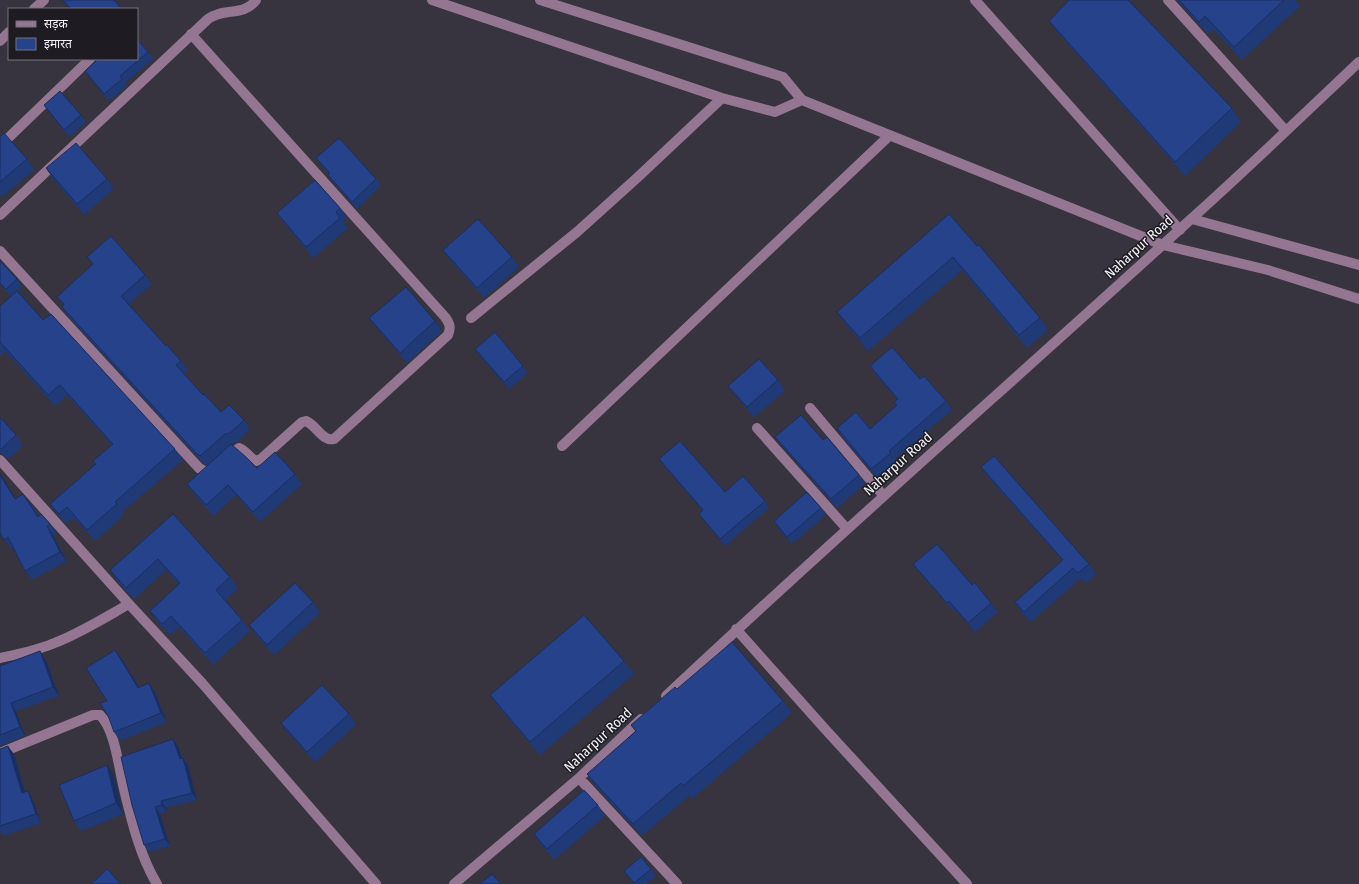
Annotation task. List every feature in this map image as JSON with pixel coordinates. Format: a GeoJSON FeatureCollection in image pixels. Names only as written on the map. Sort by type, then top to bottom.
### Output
{"type":"FeatureCollection","features":[{"type":"Feature","properties":{"kind":"street"},"geometry":{"type":"LineString","coordinates":[[35,8],[44,0]]}},
{"type":"Feature","properties":{"kind":"street"},"geometry":{"type":"LineString","coordinates":[[2,210],[123,100],[191,34],[213,15],[251,7],[256,0]]}},
{"type":"Feature","properties":{"kind":"street"},"geometry":{"type":"LineString","coordinates":[[432,0],[722,98],[775,112],[802,100]]}},
{"type":"Feature","properties":{"kind":"street"},"geometry":{"type":"LineString","coordinates":[[540,0],[783,77],[802,100],[1163,245],[1268,270],[1359,299]]}},
{"type":"Feature","properties":{"kind":"street"},"geometry":{"type":"LineString","coordinates":[[975,0],[1180,230]]}},
{"type":"Feature","properties":{"kind":"street"},"geometry":{"type":"LineString","coordinates":[[1168,0],[1286,131]]}},
{"type":"Feature","properties":{"kind":"street"},"geometry":{"type":"LineString","coordinates":[[0,41],[8,33]]}},
{"type":"Feature","properties":{"kind":"street"},"geometry":{"type":"LineString","coordinates":[[0,251],[199,468],[205,472],[212,469],[236,448],[242,449],[256,461],[261,459],[302,422],[306,421],[311,423],[325,438],[334,440],[448,335],[451,328],[445,317],[191,34]]}},
{"type":"Feature","properties":{"kind":"street"},"geometry":{"type":"LineString","coordinates":[[0,146],[89,60]]}},
{"type":"Feature","properties":{"kind":"street","name":"Naharpur Road"},"geometry":{"type":"LineString","coordinates":[[661,700],[736,629],[1180,230],[1359,62]]}},
{"type":"Feature","properties":{"kind":"street"},"geometry":{"type":"LineString","coordinates":[[471,318],[577,232],[722,98]]}},
{"type":"Feature","properties":{"kind":"street"},"geometry":{"type":"LineString","coordinates":[[562,446],[890,135]]}},
{"type":"Feature","properties":{"kind":"street"},"geometry":{"type":"LineString","coordinates":[[1192,219],[1359,265]]}},
{"type":"Feature","properties":{"kind":"street"},"geometry":{"type":"LineString","coordinates":[[810,408],[884,496]]}},
{"type":"Feature","properties":{"kind":"street"},"geometry":{"type":"LineString","coordinates":[[757,428],[847,529]]}},
{"type":"Feature","properties":{"kind":"street"},"geometry":{"type":"LineString","coordinates":[[0,460],[202,683],[376,884]]}},
{"type":"Feature","properties":{"kind":"street"},"geometry":{"type":"LineString","coordinates":[[0,658],[57,643],[78,633],[129,604]]}},
{"type":"Feature","properties":{"kind":"street"},"geometry":{"type":"LineString","coordinates":[[736,629],[967,884]]}},
{"type":"Feature","properties":{"kind":"street","name":"Naharpur Road"},"geometry":{"type":"LineString","coordinates":[[454,884],[579,778],[649,712]]}},
{"type":"Feature","properties":{"kind":"street"},"geometry":{"type":"LineString","coordinates":[[0,753],[93,715],[100,715],[108,725],[143,856],[157,884]]}},
{"type":"Feature","properties":{"kind":"street"},"geometry":{"type":"LineString","coordinates":[[579,778],[677,884]]}},
{"type":"Feature","properties":{"kind":"building"},"geometry":{"type":"Polygon","coordinates":[[[63,0],[114,0],[121,8],[70,8],[63,0]]]}},
{"type":"Feature","properties":{"kind":"building"},"geometry":{"type":"Polygon","coordinates":[[[1069,0],[1128,0],[1232,108],[1175,162],[1049,21],[1069,0]]]}},
{"type":"Feature","properties":{"kind":"building"},"geometry":{"type":"Polygon","coordinates":[[[1179,0],[1284,0],[1234,47],[1205,16],[1199,22],[1179,0]]]}},
{"type":"Feature","properties":{"kind":"building"},"geometry":{"type":"Polygon","coordinates":[[[138,40],[148,52],[120,76],[122,79],[104,94],[85,71],[97,60],[138,60],[138,40]]]}},
{"type":"Feature","properties":{"kind":"building"},"geometry":{"type":"Polygon","coordinates":[[[60,91],[81,115],[64,130],[44,105],[60,91]]]}},
{"type":"Feature","properties":{"kind":"building"},"geometry":{"type":"Polygon","coordinates":[[[4,133],[27,159],[0,182],[0,137],[4,133]]]}},
{"type":"Feature","properties":{"kind":"building"},"geometry":{"type":"Polygon","coordinates":[[[339,138],[376,179],[352,202],[328,175],[330,173],[316,158],[339,138]]]}},
{"type":"Feature","properties":{"kind":"building"},"geometry":{"type":"Polygon","coordinates":[[[76,143],[107,179],[77,204],[46,168],[76,143]]]}},
{"type":"Feature","properties":{"kind":"building"},"geometry":{"type":"Polygon","coordinates":[[[315,180],[340,208],[336,212],[340,218],[306,247],[277,213],[315,180]]]}},
{"type":"Feature","properties":{"kind":"building"},"geometry":{"type":"Polygon","coordinates":[[[949,214],[977,246],[979,245],[1040,318],[1019,335],[953,257],[860,338],[837,312],[949,214]]]}},
{"type":"Feature","properties":{"kind":"building"},"geometry":{"type":"Polygon","coordinates":[[[478,219],[512,257],[477,288],[443,250],[478,219]]]}},
{"type":"Feature","properties":{"kind":"building"},"geometry":{"type":"Polygon","coordinates":[[[111,236],[145,275],[121,296],[181,361],[176,365],[203,395],[204,394],[221,412],[229,405],[244,420],[200,456],[62,307],[64,304],[57,297],[93,264],[87,257],[111,236]]]}},
{"type":"Feature","properties":{"kind":"building"},"geometry":{"type":"Polygon","coordinates":[[[0,261],[17,279],[6,289],[0,283],[0,261]]]}},
{"type":"Feature","properties":{"kind":"building"},"geometry":{"type":"Polygon","coordinates":[[[406,287],[435,321],[400,353],[369,318],[406,287]]]}},
{"type":"Feature","properties":{"kind":"building"},"geometry":{"type":"Polygon","coordinates":[[[17,291],[43,320],[51,314],[175,449],[115,502],[117,504],[87,530],[67,507],[59,514],[50,504],[96,464],[93,461],[113,444],[60,385],[48,395],[0,342],[0,306],[17,291]]]}},
{"type":"Feature","properties":{"kind":"building"},"geometry":{"type":"Polygon","coordinates":[[[495,332],[523,366],[504,382],[475,349],[495,332]]]}},
{"type":"Feature","properties":{"kind":"building"},"geometry":{"type":"Polygon","coordinates":[[[892,347],[920,379],[924,376],[946,401],[889,451],[891,453],[871,469],[837,428],[856,412],[870,429],[897,405],[894,402],[898,399],[870,366],[892,347]]]}},
{"type":"Feature","properties":{"kind":"building"},"geometry":{"type":"Polygon","coordinates":[[[759,359],[778,380],[747,407],[728,386],[759,359]]]}},
{"type":"Feature","properties":{"kind":"building"},"geometry":{"type":"Polygon","coordinates":[[[801,415],[823,440],[827,437],[859,475],[831,499],[775,437],[801,415]]]}},
{"type":"Feature","properties":{"kind":"building"},"geometry":{"type":"Polygon","coordinates":[[[0,417],[16,435],[1,449],[0,448],[0,417]]]}},
{"type":"Feature","properties":{"kind":"building"},"geometry":{"type":"Polygon","coordinates":[[[680,441],[725,492],[743,476],[765,501],[720,539],[699,514],[703,510],[659,459],[680,441]]]}},
{"type":"Feature","properties":{"kind":"building"},"geometry":{"type":"Polygon","coordinates":[[[231,444],[257,468],[275,452],[295,474],[253,512],[228,485],[206,505],[187,484],[231,444]]]}},
{"type":"Feature","properties":{"kind":"building"},"geometry":{"type":"Polygon","coordinates":[[[994,456],[1089,564],[1078,573],[1073,568],[1024,612],[1015,602],[1063,560],[981,467],[994,456]]]}},
{"type":"Feature","properties":{"kind":"building"},"geometry":{"type":"Polygon","coordinates":[[[0,475],[15,499],[23,494],[38,517],[41,514],[50,524],[47,526],[60,552],[25,571],[8,537],[4,540],[0,533],[0,475]]]}},
{"type":"Feature","properties":{"kind":"building"},"geometry":{"type":"Polygon","coordinates":[[[807,492],[821,508],[787,537],[774,521],[807,492]]]}},
{"type":"Feature","properties":{"kind":"building"},"geometry":{"type":"Polygon","coordinates":[[[173,514],[230,577],[216,590],[242,620],[205,653],[171,616],[162,624],[150,611],[180,583],[158,559],[126,588],[110,570],[173,514]]]}},
{"type":"Feature","properties":{"kind":"building"},"geometry":{"type":"Polygon","coordinates":[[[937,544],[972,585],[974,582],[991,603],[968,623],[949,601],[947,603],[913,564],[937,544]]]}},
{"type":"Feature","properties":{"kind":"building"},"geometry":{"type":"Polygon","coordinates":[[[295,583],[313,602],[267,645],[249,625],[295,583]]]}},
{"type":"Feature","properties":{"kind":"building"},"geometry":{"type":"Polygon","coordinates":[[[584,615],[624,661],[530,742],[490,695],[584,615]]]}},
{"type":"Feature","properties":{"kind":"building"},"geometry":{"type":"Polygon","coordinates":[[[732,642],[783,701],[683,786],[681,783],[633,824],[587,774],[636,731],[631,725],[675,687],[677,689],[732,642]]]}},
{"type":"Feature","properties":{"kind":"building"},"geometry":{"type":"Polygon","coordinates":[[[115,650],[138,688],[149,683],[161,713],[114,732],[109,718],[100,703],[107,701],[86,668],[115,650]]]}},
{"type":"Feature","properties":{"kind":"building"},"geometry":{"type":"Polygon","coordinates":[[[40,651],[53,687],[11,703],[20,727],[0,735],[0,666],[40,651]]]}},
{"type":"Feature","properties":{"kind":"building"},"geometry":{"type":"Polygon","coordinates":[[[322,685],[349,714],[307,752],[281,723],[322,685]]]}},
{"type":"Feature","properties":{"kind":"building"},"geometry":{"type":"Polygon","coordinates":[[[173,739],[180,759],[183,758],[192,793],[161,801],[162,805],[155,807],[165,839],[144,845],[132,805],[121,757],[173,739]]]}},
{"type":"Feature","properties":{"kind":"building"},"geometry":{"type":"Polygon","coordinates":[[[8,746],[22,793],[28,791],[36,814],[0,826],[0,749],[8,746]]]}},
{"type":"Feature","properties":{"kind":"building"},"geometry":{"type":"Polygon","coordinates":[[[107,765],[116,803],[74,821],[59,785],[107,765]]]}},
{"type":"Feature","properties":{"kind":"building"},"geometry":{"type":"Polygon","coordinates":[[[584,790],[598,805],[547,849],[534,834],[584,790]]]}},
{"type":"Feature","properties":{"kind":"building"},"geometry":{"type":"Polygon","coordinates":[[[641,857],[651,869],[634,883],[624,871],[641,857]]]}},
{"type":"Feature","properties":{"kind":"building"},"geometry":{"type":"Polygon","coordinates":[[[107,869],[121,884],[91,884],[107,869]]]}},
{"type":"Feature","properties":{"kind":"building"},"geometry":{"type":"Polygon","coordinates":[[[492,874],[501,884],[480,884],[492,874]]]}}]}
